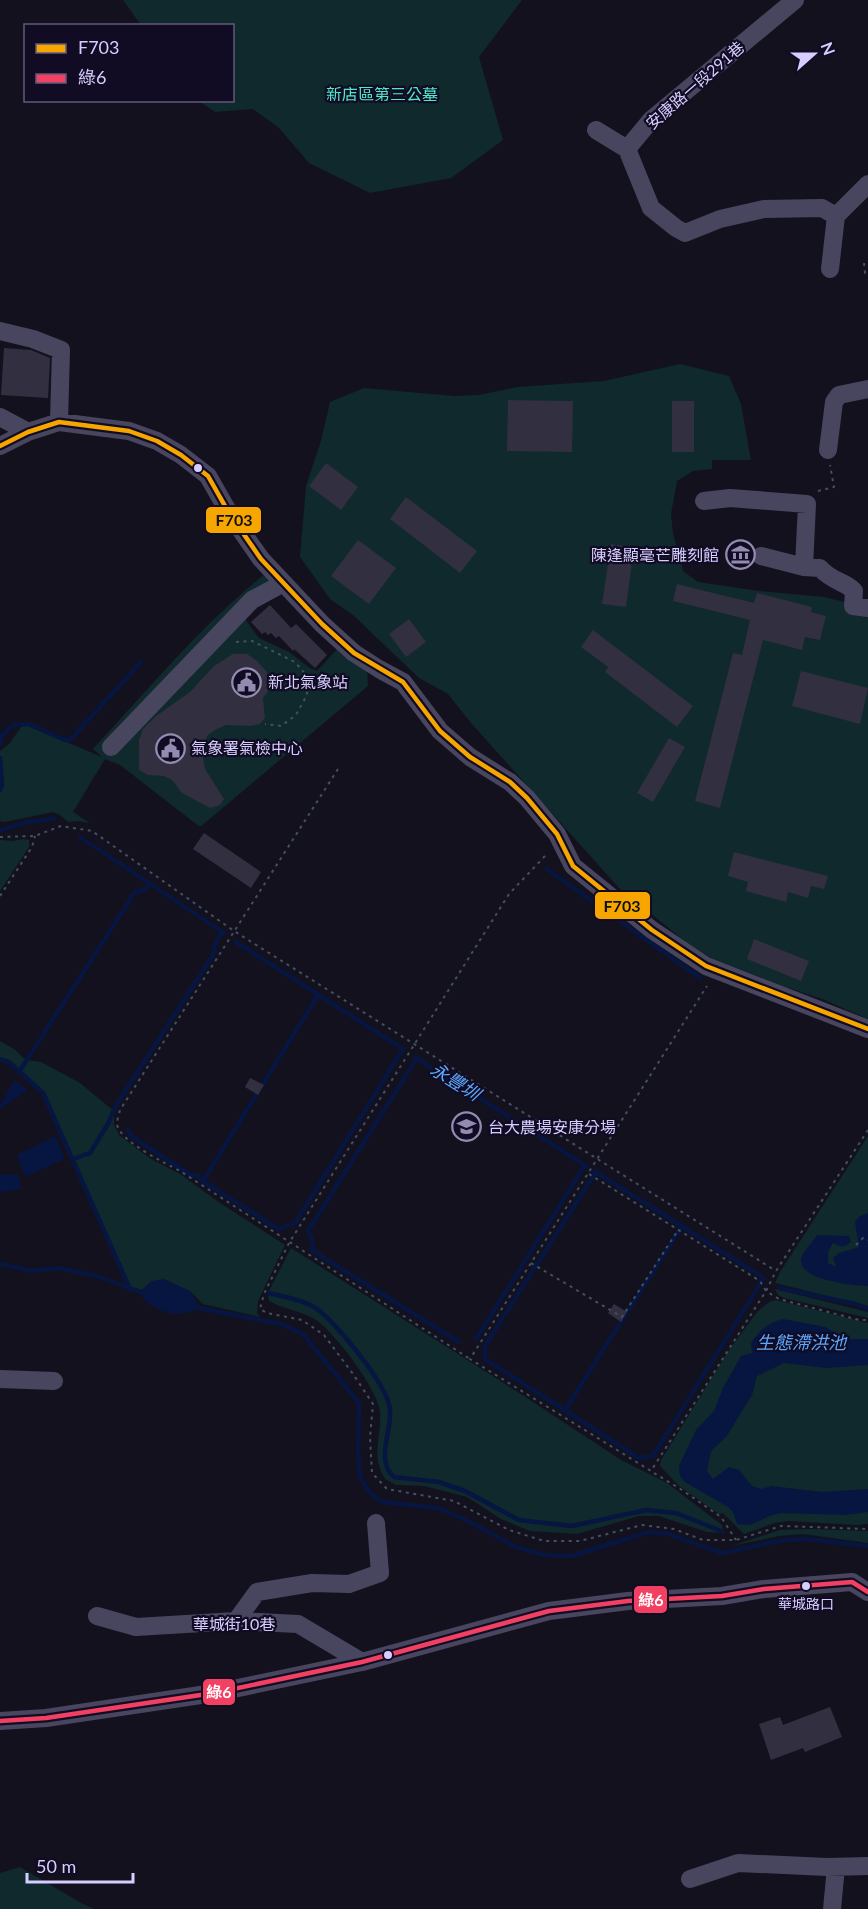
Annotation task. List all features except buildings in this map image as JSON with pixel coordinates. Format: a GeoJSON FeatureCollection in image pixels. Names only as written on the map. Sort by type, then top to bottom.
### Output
{"type":"FeatureCollection","features":[{"type":"Feature","properties":{"kind":"street","name":"安康路一段291巷"},"geometry":{"type":"LineString","coordinates":[[627,149],[651,120],[795,0]]}},
{"type":"Feature","properties":{"kind":"street"},"geometry":{"type":"LineString","coordinates":[[596,130],[627,149],[651,208],[685,233],[720,219],[764,209],[822,208],[836,216]]}},
{"type":"Feature","properties":{"kind":"street"},"geometry":{"type":"LineString","coordinates":[[830,269],[836,216],[868,184]]}},
{"type":"Feature","properties":{"kind":"street"},"geometry":{"type":"LineString","coordinates":[[0,331],[33,339],[61,350],[59,422]]}},
{"type":"Feature","properties":{"kind":"street"},"geometry":{"type":"LineString","coordinates":[[828,450],[834,402],[839,395],[868,389]]}},
{"type":"Feature","properties":{"kind":"street"},"geometry":{"type":"LineString","coordinates":[[0,417],[28,432]]}},
{"type":"Feature","properties":{"kind":"street"},"geometry":{"type":"LineString","coordinates":[[0,446],[28,432],[59,422],[129,431],[157,441],[181,455],[208,476],[229,513],[261,559],[322,624],[354,653],[402,682],[440,731],[470,757],[510,782],[527,798],[556,834],[573,866],[652,930],[706,966],[868,1029]]}},
{"type":"Feature","properties":{"kind":"street"},"geometry":{"type":"LineString","coordinates":[[704,501],[730,498],[807,504],[804,567]]}},
{"type":"Feature","properties":{"kind":"street"},"geometry":{"type":"LineString","coordinates":[[761,556],[804,567],[820,568],[828,578],[852,588],[854,591],[853,606],[868,608]]}},
{"type":"Feature","properties":{"kind":"street"},"geometry":{"type":"LineString","coordinates":[[111,747],[252,600],[276,587],[282,581]]}},
{"type":"Feature","properties":{"kind":"street"},"geometry":{"type":"LineString","coordinates":[[0,1379],[54,1381]]}},
{"type":"Feature","properties":{"kind":"street"},"geometry":{"type":"LineString","coordinates":[[236,1621],[257,1592],[312,1583],[349,1584],[380,1573],[375,1523]]}},
{"type":"Feature","properties":{"kind":"street"},"geometry":{"type":"LineString","coordinates":[[0,1721],[46,1718],[214,1693],[362,1662],[549,1611],[628,1601],[722,1596],[765,1589],[852,1582],[868,1592]]}},
{"type":"Feature","properties":{"kind":"street","name":"華城街10巷"},"geometry":{"type":"LineString","coordinates":[[98,1616],[136,1627],[236,1621],[298,1624],[362,1662]]}},
{"type":"Feature","properties":{"kind":"street"},"geometry":{"type":"LineString","coordinates":[[690,1879],[738,1863],[868,1866]]}},
{"type":"Feature","properties":{"kind":"street"},"geometry":{"type":"LineString","coordinates":[[832,1909],[836,1867]]}},
{"type":"Feature","properties":{"kind":"path"},"geometry":{"type":"LineString","coordinates":[[864,263],[865,273],[868,273]]}},
{"type":"Feature","properties":{"kind":"path"},"geometry":{"type":"LineString","coordinates":[[807,504],[807,494],[834,487],[828,450]]}},
{"type":"Feature","properties":{"kind":"path"},"geometry":{"type":"LineString","coordinates":[[222,632],[233,642],[252,641],[295,662],[306,675],[307,695],[296,715],[281,726],[265,724]]}},
{"type":"Feature","properties":{"kind":"path"},"geometry":{"type":"LineString","coordinates":[[338,769],[120,1110],[117,1124],[123,1136],[470,1359],[651,1471],[766,1291],[776,1271],[868,1130]]}},
{"type":"Feature","properties":{"kind":"path"},"geometry":{"type":"LineString","coordinates":[[0,837],[35,836],[61,826],[92,831],[234,931],[776,1271]]}},
{"type":"Feature","properties":{"kind":"path"},"geometry":{"type":"LineString","coordinates":[[0,896],[32,847],[35,836]]}},
{"type":"Feature","properties":{"kind":"path"},"geometry":{"type":"LineString","coordinates":[[545,856],[509,894],[289,1243],[264,1294],[260,1309],[267,1313],[302,1320],[324,1335],[353,1374],[373,1404],[370,1437],[372,1473],[387,1489],[454,1502],[509,1530],[544,1541],[580,1541],[642,1525],[674,1529],[703,1540],[736,1540],[781,1526],[868,1529]]}},
{"type":"Feature","properties":{"kind":"path"},"geometry":{"type":"LineString","coordinates":[[470,1359],[707,986]]}},
{"type":"Feature","properties":{"kind":"path"},"geometry":{"type":"LineString","coordinates":[[589,1173],[760,1281],[766,1291],[779,1299],[859,1320],[868,1320]]}},
{"type":"Feature","properties":{"kind":"path"},"geometry":{"type":"LineString","coordinates":[[531,1263],[622,1317],[678,1230]]}},
{"type":"Feature","properties":{"kind":"path"},"geometry":{"type":"LineString","coordinates":[[856,1245],[863,1238],[868,1240]]}},
{"type":"Feature","properties":{"kind":"path"},"geometry":{"type":"LineString","coordinates":[[654,1473],[721,1517],[736,1540]]}},
{"type":"Feature","properties":{"kind":"green space","name":"新店區第三公墓"},"geometry":{"type":"Polygon","coordinates":[[[123,0],[522,0],[479,57],[503,140],[451,178],[370,193],[309,163],[279,128],[253,109],[215,112],[200,102],[234,102],[234,24],[140,24],[123,0]]]}},
{"type":"Feature","properties":{"kind":"green space"},"geometry":{"type":"Polygon","coordinates":[[[680,364],[729,376],[741,404],[751,460],[712,460],[712,469],[693,471],[677,481],[671,514],[673,533],[683,571],[698,582],[824,597],[868,610],[868,1019],[822,999],[713,959],[686,942],[619,888],[471,723],[448,694],[419,678],[353,615],[330,599],[300,557],[306,486],[321,441],[330,402],[364,388],[454,396],[479,395],[517,387],[604,381],[680,364]]]}},
{"type":"Feature","properties":{"kind":"green space"},"geometry":{"type":"Polygon","coordinates":[[[265,574],[276,587],[245,619],[259,638],[289,652],[317,671],[339,647],[367,669],[368,686],[200,827],[120,765],[105,759],[73,812],[90,823],[68,822],[53,812],[5,822],[0,821],[0,751],[10,743],[23,724],[102,757],[93,749],[197,636],[265,574]]]}},
{"type":"Feature","properties":{"kind":"green space"},"geometry":{"type":"Polygon","coordinates":[[[0,840],[29,840],[29,847],[0,891],[0,840]]]}},
{"type":"Feature","properties":{"kind":"green space"},"geometry":{"type":"Polygon","coordinates":[[[0,1041],[14,1049],[26,1060],[41,1062],[80,1083],[114,1111],[114,1124],[119,1135],[151,1159],[180,1174],[285,1245],[258,1301],[257,1313],[260,1317],[203,1304],[190,1291],[152,1281],[142,1290],[130,1286],[45,1093],[8,1059],[0,1058],[0,1041]]]}},
{"type":"Feature","properties":{"kind":"green space"},"geometry":{"type":"Polygon","coordinates":[[[868,1136],[868,1306],[775,1283],[780,1272],[868,1136]]]}},
{"type":"Feature","properties":{"kind":"green space"},"geometry":{"type":"Polygon","coordinates":[[[291,1248],[621,1460],[667,1483],[722,1525],[724,1533],[707,1532],[659,1516],[639,1516],[577,1534],[530,1531],[501,1519],[467,1497],[424,1486],[396,1485],[385,1479],[377,1454],[380,1412],[378,1402],[365,1378],[346,1351],[319,1322],[307,1315],[269,1301],[268,1293],[291,1248]]]}},
{"type":"Feature","properties":{"kind":"green space"},"geometry":{"type":"Polygon","coordinates":[[[775,1289],[868,1312],[868,1318],[784,1298],[778,1295],[775,1289]]]}},
{"type":"Feature","properties":{"kind":"green space"},"geometry":{"type":"Polygon","coordinates":[[[776,1300],[868,1323],[868,1524],[788,1521],[744,1534],[723,1513],[719,1514],[679,1486],[660,1466],[661,1460],[729,1350],[757,1312],[769,1302],[776,1300]]]}},
{"type":"Feature","properties":{"kind":"green space"},"geometry":{"type":"Polygon","coordinates":[[[780,1530],[868,1531],[868,1543],[803,1534],[779,1536],[731,1546],[780,1530]]]}},
{"type":"Feature","properties":{"kind":"green space"},"geometry":{"type":"Polygon","coordinates":[[[20,1867],[94,1909],[0,1909],[0,1873],[20,1867]]]}},
{"type":"Feature","properties":{"kind":"water"},"geometry":{"type":"Polygon","coordinates":[[[14,1080],[28,1090],[0,1109],[0,1105],[14,1080]]]}},
{"type":"Feature","properties":{"kind":"water"},"geometry":{"type":"Polygon","coordinates":[[[55,1136],[64,1156],[63,1160],[25,1177],[17,1155],[55,1136]]]}},
{"type":"Feature","properties":{"kind":"water"},"geometry":{"type":"Polygon","coordinates":[[[18,1174],[22,1189],[0,1192],[0,1175],[18,1174]]]}},
{"type":"Feature","properties":{"kind":"water"},"geometry":{"type":"Polygon","coordinates":[[[868,1213],[868,1286],[851,1285],[817,1277],[802,1266],[802,1256],[817,1235],[849,1236],[851,1242],[849,1244],[842,1246],[833,1243],[828,1252],[828,1263],[836,1267],[833,1258],[839,1253],[859,1247],[855,1222],[860,1216],[868,1213]]]}},
{"type":"Feature","properties":{"kind":"water"},"geometry":{"type":"Polygon","coordinates":[[[164,1279],[190,1291],[200,1308],[185,1313],[170,1313],[156,1308],[143,1299],[142,1290],[152,1281],[164,1279]]]}},
{"type":"Feature","properties":{"kind":"water","name":"生態滯洪池"},"geometry":{"type":"Polygon","coordinates":[[[783,1319],[825,1327],[847,1339],[868,1339],[868,1365],[826,1368],[784,1363],[757,1376],[752,1395],[726,1437],[711,1451],[707,1471],[713,1479],[729,1467],[739,1470],[752,1486],[762,1489],[771,1486],[822,1492],[868,1489],[868,1512],[845,1515],[782,1513],[750,1525],[737,1524],[733,1512],[728,1507],[685,1482],[680,1476],[679,1466],[696,1430],[714,1411],[723,1388],[741,1356],[752,1353],[751,1343],[765,1327],[783,1319]]]}},
{"type":"Feature","properties":{"kind":"waterway"},"geometry":{"type":"LineString","coordinates":[[0,744],[2,735],[14,725],[29,724],[65,740],[71,739],[141,662]]}},
{"type":"Feature","properties":{"kind":"waterway"},"geometry":{"type":"LineString","coordinates":[[0,758],[2,785],[0,790]]}},
{"type":"Feature","properties":{"kind":"waterway","name":"永豐圳"},"geometry":{"type":"LineString","coordinates":[[0,830],[28,822],[54,819]]}},
{"type":"Feature","properties":{"kind":"waterway","name":"永豐圳"},"geometry":{"type":"LineString","coordinates":[[80,837],[224,933]]}},
{"type":"Feature","properties":{"kind":"waterway"},"geometry":{"type":"LineString","coordinates":[[547,869],[700,978]]}},
{"type":"Feature","properties":{"kind":"waterway"},"geometry":{"type":"LineString","coordinates":[[19,1072],[135,892],[143,891],[149,883]]}},
{"type":"Feature","properties":{"kind":"waterway"},"geometry":{"type":"LineString","coordinates":[[73,1159],[90,1153],[109,1122],[115,1107],[215,952],[214,946],[222,932]]}},
{"type":"Feature","properties":{"kind":"waterway","name":"永豐圳"},"geometry":{"type":"LineString","coordinates":[[236,942],[403,1049]]}},
{"type":"Feature","properties":{"kind":"waterway"},"geometry":{"type":"LineString","coordinates":[[318,995],[203,1181],[278,1229],[295,1223],[403,1049]]}},
{"type":"Feature","properties":{"kind":"waterway","name":"永豐圳"},"geometry":{"type":"LineString","coordinates":[[415,1057],[586,1166]]}},
{"type":"Feature","properties":{"kind":"waterway"},"geometry":{"type":"LineString","coordinates":[[417,1058],[308,1231],[312,1239],[313,1251],[459,1342]]}},
{"type":"Feature","properties":{"kind":"waterway"},"geometry":{"type":"LineString","coordinates":[[0,1059],[10,1063],[43,1093],[130,1289]]}},
{"type":"Feature","properties":{"kind":"waterway"},"geometry":{"type":"LineString","coordinates":[[128,1130],[131,1136],[192,1176],[198,1175],[203,1181]]}},
{"type":"Feature","properties":{"kind":"waterway"},"geometry":{"type":"LineString","coordinates":[[476,1339],[585,1165]]}},
{"type":"Feature","properties":{"kind":"waterway"},"geometry":{"type":"LineString","coordinates":[[595,1171],[764,1278],[653,1456],[639,1458],[485,1359],[485,1346],[596,1172]]}},
{"type":"Feature","properties":{"kind":"waterway"},"geometry":{"type":"LineString","coordinates":[[565,1410],[682,1226]]}},
{"type":"Feature","properties":{"kind":"waterway"},"geometry":{"type":"LineString","coordinates":[[0,1264],[32,1271],[58,1268],[97,1276],[148,1295]]}},
{"type":"Feature","properties":{"kind":"waterway","name":"永豐圳"},"geometry":{"type":"LineString","coordinates":[[779,1288],[855,1304],[868,1309]]}},
{"type":"Feature","properties":{"kind":"waterway"},"geometry":{"type":"LineString","coordinates":[[269,1293],[298,1300],[314,1307],[347,1339],[371,1370],[381,1386],[390,1410],[385,1454],[388,1470],[394,1477],[439,1482],[465,1491],[519,1520],[572,1526],[646,1510],[676,1513],[721,1531]]}},
{"type":"Feature","properties":{"kind":"waterway"},"geometry":{"type":"LineString","coordinates":[[194,1307],[281,1324],[303,1334],[359,1403],[360,1477],[371,1494],[382,1502],[438,1508],[516,1547],[544,1555],[571,1556],[649,1532],[668,1534],[722,1553],[784,1540],[806,1539],[868,1546]]}},
{"type":"Feature","properties":{"kind":"transit line","name":"F703"},"geometry":{"type":"LineString","coordinates":[[0,446],[28,432],[59,422],[129,431],[157,441],[181,455],[208,476],[229,513],[261,559],[322,624],[354,653],[403,682],[440,731],[470,757],[510,782],[527,798],[557,834],[573,866],[652,930],[706,966],[868,1029]]}},
{"type":"Feature","properties":{"kind":"transit line","name":"綠6"},"geometry":{"type":"LineString","coordinates":[[0,1721],[46,1718],[214,1693],[362,1662],[549,1611],[628,1601],[722,1596],[764,1589],[852,1582],[868,1592]]}},
{"type":"Feature","properties":{"kind":"place","name":"陳逢顯毫芒雕刻館"},"geometry":{"type":"Point","coordinates":[740,555]}},
{"type":"Feature","properties":{"kind":"place","name":"新北氣象站"},"geometry":{"type":"Point","coordinates":[247,682]}},
{"type":"Feature","properties":{"kind":"place","name":"氣象署氣檢中心"},"geometry":{"type":"Point","coordinates":[170,748]}},
{"type":"Feature","properties":{"kind":"place","name":"台大農場安康分場"},"geometry":{"type":"Point","coordinates":[467,1127]}},
{"type":"Feature","properties":{"kind":"place","name":"華城路口"},"geometry":{"type":"Point","coordinates":[806,1586]}}]}
